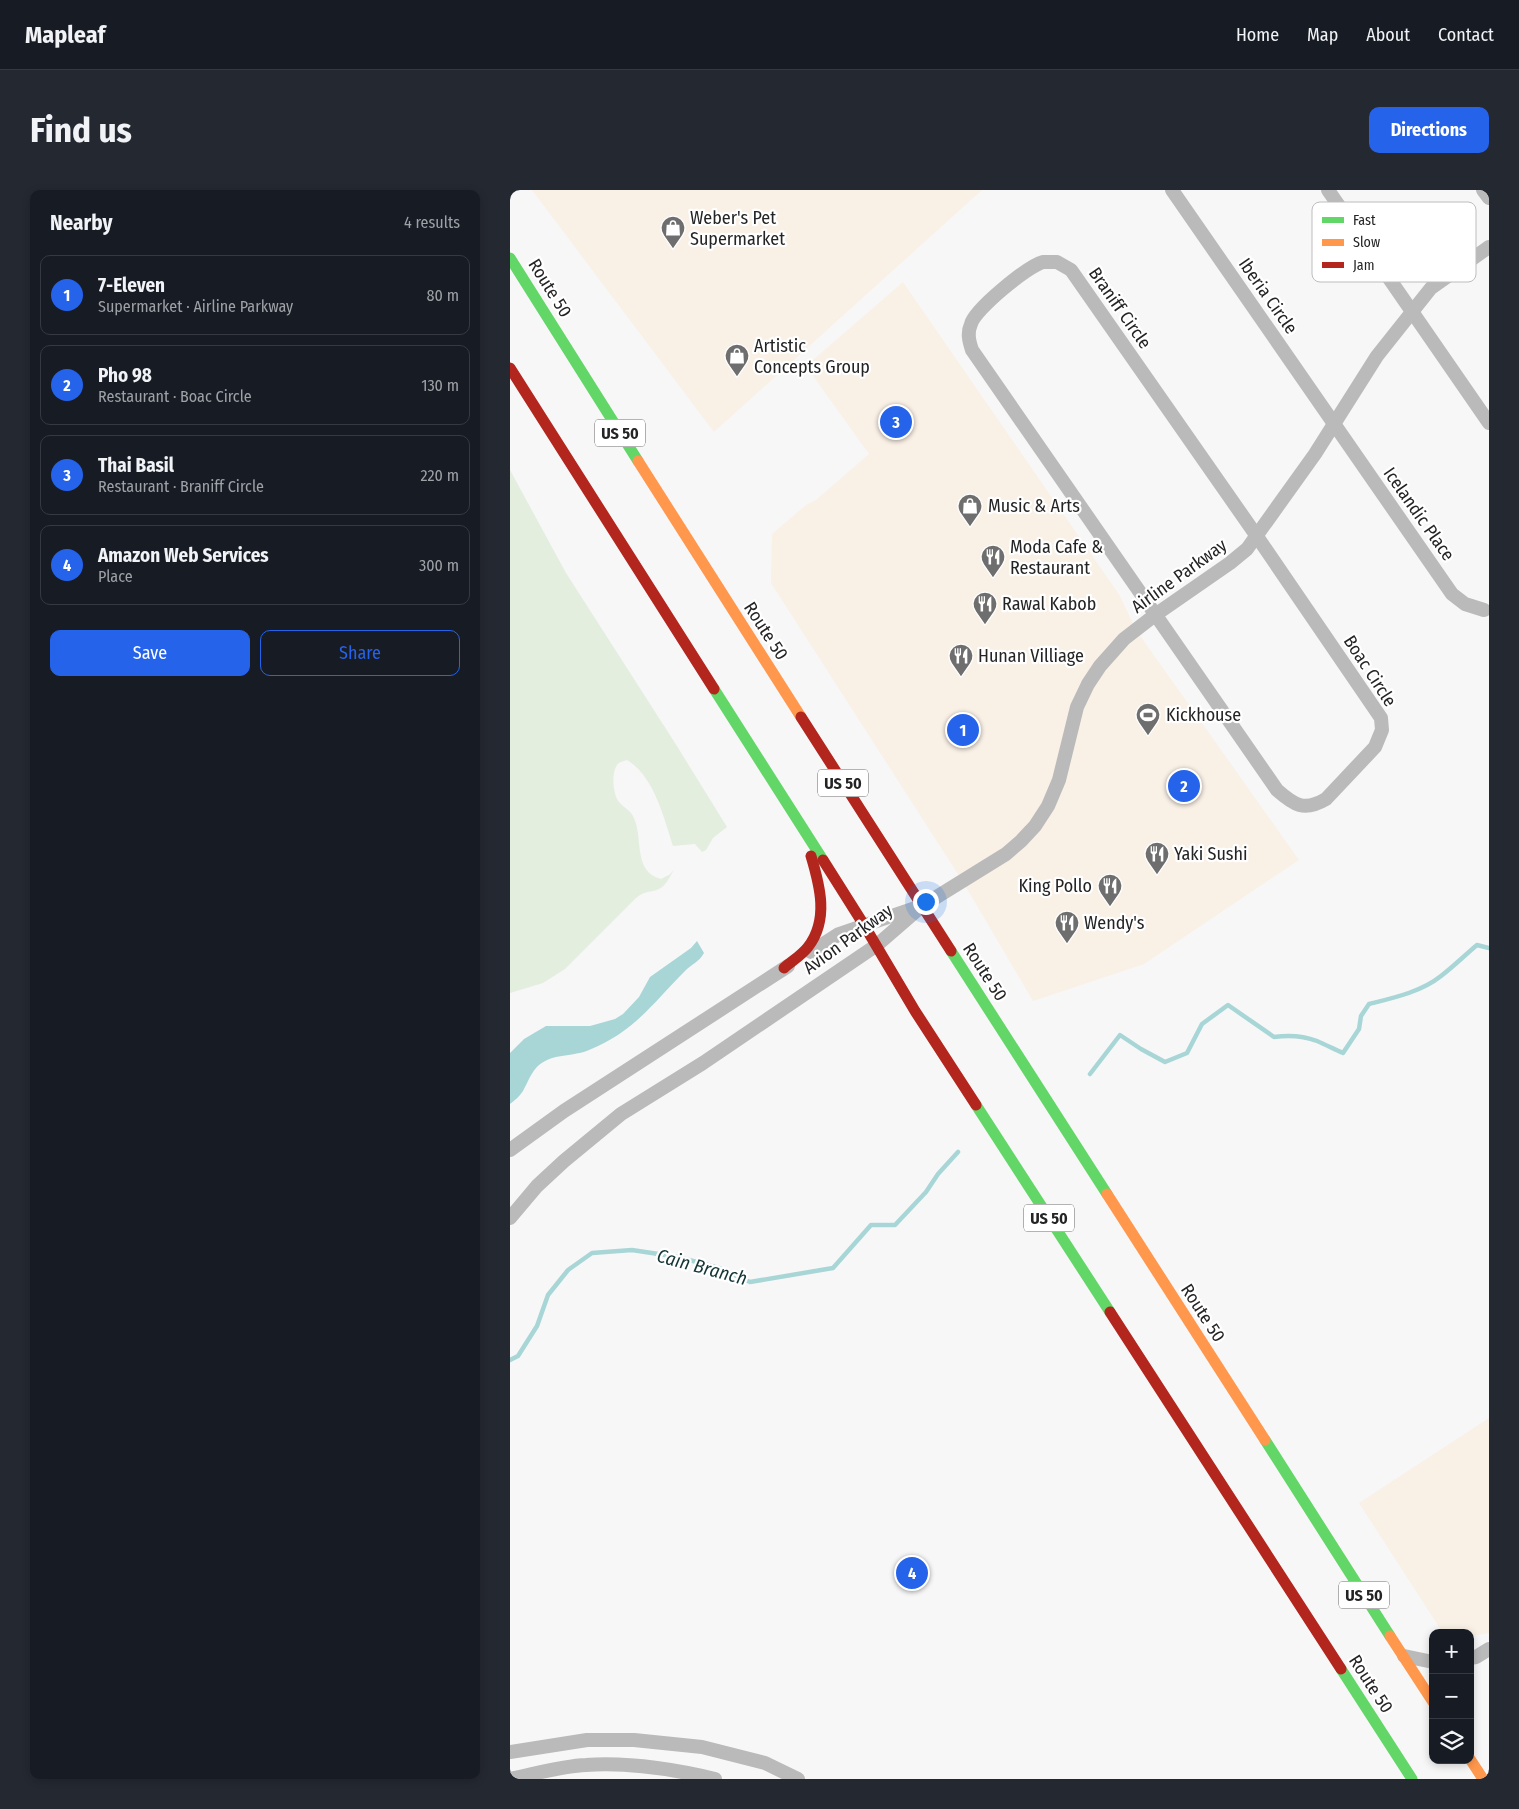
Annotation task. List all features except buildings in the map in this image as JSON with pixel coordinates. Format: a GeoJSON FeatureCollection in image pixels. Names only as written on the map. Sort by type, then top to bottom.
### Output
{"type":"FeatureCollection","features":[{"type":"Feature","properties":{"kind":"highway","name":"Route 50"},"geometry":{"type":"LineString","coordinates":[[510,258],[735,615],[1429,1696]]}},
{"type":"Feature","properties":{"kind":"highway","name":"Route 50"},"geometry":{"type":"LineString","coordinates":[[510,368],[804,829],[877,945],[921,1020],[1412,1779]]}},
{"type":"Feature","properties":{"kind":"highway"},"geometry":{"type":"LineString","coordinates":[[784,968],[806,948],[817,933],[822,904],[821,892],[804,829]]}},
{"type":"Feature","properties":{"kind":"highway"},"geometry":{"type":"LineString","coordinates":[[1473,1764],[1483,1779]]}},
{"type":"Feature","properties":{"kind":"street","name":"Iberia Circle"},"geometry":{"type":"LineString","coordinates":[[1172,190],[1334,424]]}},
{"type":"Feature","properties":{"kind":"street"},"geometry":{"type":"LineString","coordinates":[[1328,190],[1336,202]]}},
{"type":"Feature","properties":{"kind":"street"},"geometry":{"type":"LineString","coordinates":[[1483,190],[1489,198]]}},
{"type":"Feature","properties":{"kind":"street","name":"Airline Parkway"},"geometry":{"type":"LineString","coordinates":[[1476,256],[1489,247]]}},
{"type":"Feature","properties":{"kind":"street","name":"Braniff Circle"},"geometry":{"type":"LineString","coordinates":[[1155,615],[972,350],[968,333],[971,322],[978,311],[1026,271],[1036,264],[1051,261],[1057,262],[1071,270],[1256,535]]}},
{"type":"Feature","properties":{"kind":"street"},"geometry":{"type":"LineString","coordinates":[[1391,282],[1489,423]]}},
{"type":"Feature","properties":{"kind":"street","name":"Airline Parkway"},"geometry":{"type":"LineString","coordinates":[[922,906],[1006,854],[1035,826],[1048,806],[1059,780],[1076,707],[1100,666],[1115,647],[1155,615],[1247,549],[1316,454],[1377,356],[1431,288],[1439,282]]}},
{"type":"Feature","properties":{"kind":"street","name":"Icelandic Place"},"geometry":{"type":"LineString","coordinates":[[1334,424],[1452,594],[1465,604],[1484,610]]}},
{"type":"Feature","properties":{"kind":"street","name":"Boac Circle"},"geometry":{"type":"LineString","coordinates":[[1155,615],[1277,790],[1291,802],[1300,806],[1310,806],[1326,799],[1374,747],[1380,738],[1382,730],[1381,718],[1256,535]]}},
{"type":"Feature","properties":{"kind":"street","name":"Avion Parkway"},"geometry":{"type":"LineString","coordinates":[[510,1150],[564,1111],[839,934],[922,906]]}},
{"type":"Feature","properties":{"kind":"street","name":"Avion Parkway"},"geometry":{"type":"LineString","coordinates":[[510,1218],[537,1186],[621,1114],[703,1062],[877,945],[922,906]]}},
{"type":"Feature","properties":{"kind":"street"},"geometry":{"type":"LineString","coordinates":[[1474,1660],[1489,1649]]}},
{"type":"Feature","properties":{"kind":"street"},"geometry":{"type":"LineString","coordinates":[[1402,1656],[1429,1661]]}},
{"type":"Feature","properties":{"kind":"street"},"geometry":{"type":"LineString","coordinates":[[510,1752],[587,1740],[634,1740],[702,1746],[765,1763],[798,1779]]}},
{"type":"Feature","properties":{"kind":"street"},"geometry":{"type":"LineString","coordinates":[[510,1779],[569,1767],[594,1765],[638,1765],[688,1772],[716,1779]]}},
{"type":"Feature","properties":{"kind":"shaded area"},"geometry":{"type":"Polygon","coordinates":[[[532,190],[982,190],[714,432],[532,190]]]}},
{"type":"Feature","properties":{"kind":"shaded area"},"geometry":{"type":"Polygon","coordinates":[[[903,282],[1120,596],[1136,630],[1299,860],[1144,964],[1033,1001],[963,882],[771,583],[772,534],[806,505],[816,500],[869,454],[806,366],[903,282]]]}},
{"type":"Feature","properties":{"kind":"shaded area"},"geometry":{"type":"Polygon","coordinates":[[[1489,1418],[1489,1633],[1474,1635],[1474,1629],[1440,1629],[1359,1503],[1489,1418]]]}},
{"type":"Feature","properties":{"kind":"green space"},"geometry":{"type":"Polygon","coordinates":[[[510,470],[566,573],[727,827],[713,838],[706,850],[702,852],[695,844],[673,846],[657,798],[644,776],[627,760],[619,763],[614,773],[615,794],[619,802],[633,816],[638,833],[642,861],[646,869],[652,875],[661,879],[674,870],[661,888],[636,898],[565,969],[543,983],[510,993],[510,470]]]}},
{"type":"Feature","properties":{"kind":"water"},"geometry":{"type":"Polygon","coordinates":[[[697,941],[704,953],[702,956],[631,1026],[605,1043],[589,1050],[545,1061],[536,1068],[522,1093],[510,1104],[510,1053],[524,1039],[546,1026],[590,1026],[615,1019],[623,1014],[639,997],[650,977],[691,948],[697,941]]]}},
{"type":"Feature","properties":{"kind":"waterway","name":"Cain Branch"},"geometry":{"type":"LineString","coordinates":[[1090,1074],[1120,1035],[1165,1062],[1187,1053],[1202,1024],[1228,1005],[1274,1037],[1307,1038],[1343,1053],[1359,1029],[1361,1016],[1369,1004],[1406,994],[1433,982],[1477,945],[1489,948]]}},
{"type":"Feature","properties":{"kind":"waterway","name":"Cain Branch"},"geometry":{"type":"LineString","coordinates":[[510,1360],[518,1356],[537,1326],[548,1295],[568,1270],[592,1253],[632,1250],[678,1257],[719,1268],[750,1282],[833,1268],[871,1225],[895,1225],[926,1192],[938,1174],[958,1152]]}},
{"type":"Feature","properties":{"kind":"traffic: fast"},"geometry":{"type":"LineString","coordinates":[[510,258],[638,461]]}},
{"type":"Feature","properties":{"kind":"traffic: fast"},"geometry":{"type":"LineString","coordinates":[[714,689],[823,860]]}},
{"type":"Feature","properties":{"kind":"traffic: fast"},"geometry":{"type":"LineString","coordinates":[[951,951],[1107,1194]]}},
{"type":"Feature","properties":{"kind":"traffic: fast"},"geometry":{"type":"LineString","coordinates":[[976,1105],[1110,1312]]}},
{"type":"Feature","properties":{"kind":"traffic: fast"},"geometry":{"type":"LineString","coordinates":[[1265,1440],[1390,1636]]}},
{"type":"Feature","properties":{"kind":"traffic: fast"},"geometry":{"type":"LineString","coordinates":[[1341,1669],[1412,1779]]}},
{"type":"Feature","properties":{"kind":"traffic: slow"},"geometry":{"type":"LineString","coordinates":[[638,461],[801,717]]}},
{"type":"Feature","properties":{"kind":"traffic: slow"},"geometry":{"type":"LineString","coordinates":[[1107,1194],[1265,1440]]}},
{"type":"Feature","properties":{"kind":"traffic: slow"},"geometry":{"type":"LineString","coordinates":[[1390,1636],[1429,1696]]}},
{"type":"Feature","properties":{"kind":"traffic: slow"},"geometry":{"type":"LineString","coordinates":[[1473,1764],[1483,1779]]}},
{"type":"Feature","properties":{"kind":"traffic: jam"},"geometry":{"type":"LineString","coordinates":[[510,368],[714,689]]}},
{"type":"Feature","properties":{"kind":"traffic: jam"},"geometry":{"type":"LineString","coordinates":[[801,717],[951,951]]}},
{"type":"Feature","properties":{"kind":"traffic: jam"},"geometry":{"type":"LineString","coordinates":[[784,968],[808,947],[815,937],[819,926],[821,914],[820,891],[811,856]]}},
{"type":"Feature","properties":{"kind":"traffic: jam"},"geometry":{"type":"LineString","coordinates":[[823,860],[915,1011],[976,1105]]}},
{"type":"Feature","properties":{"kind":"traffic: jam"},"geometry":{"type":"LineString","coordinates":[[1110,1312],[1341,1669]]}},
{"type":"Feature","properties":{"kind":"place","name":"Weber's Pet Supermarket"},"geometry":{"type":"Point","coordinates":[673,249]}},
{"type":"Feature","properties":{"kind":"place","name":"Artistic Concepts Group"},"geometry":{"type":"Point","coordinates":[737,377]}},
{"type":"Feature","properties":{"kind":"place","name":"Thai Basil"},"geometry":{"type":"Point","coordinates":[896,422]}},
{"type":"Feature","properties":{"kind":"place","name":"Music & Arts"},"geometry":{"type":"Point","coordinates":[970,527]}},
{"type":"Feature","properties":{"kind":"place","name":"Moda Cafe & Restaurant"},"geometry":{"type":"Point","coordinates":[993,578]}},
{"type":"Feature","properties":{"kind":"place","name":"Rawal Kabob"},"geometry":{"type":"Point","coordinates":[985,625]}},
{"type":"Feature","properties":{"kind":"place","name":"Hunan Villiage"},"geometry":{"type":"Point","coordinates":[961,677]}},
{"type":"Feature","properties":{"kind":"place","name":"7-Eleven"},"geometry":{"type":"Point","coordinates":[963,730]}},
{"type":"Feature","properties":{"kind":"place","name":"Kickhouse"},"geometry":{"type":"Point","coordinates":[1148,736]}},
{"type":"Feature","properties":{"kind":"place","name":"Pho 98"},"geometry":{"type":"Point","coordinates":[1184,786]}},
{"type":"Feature","properties":{"kind":"place","name":"Yaki Sushi"},"geometry":{"type":"Point","coordinates":[1157,875]}},
{"type":"Feature","properties":{"kind":"place","name":"King Pollo"},"geometry":{"type":"Point","coordinates":[1110,907]}},
{"type":"Feature","properties":{"kind":"place","name":"Wendy's"},"geometry":{"type":"Point","coordinates":[1067,944]}},
{"type":"Feature","properties":{"kind":"place","name":"Amazon Web Services"},"geometry":{"type":"Point","coordinates":[912,1573]}}]}
